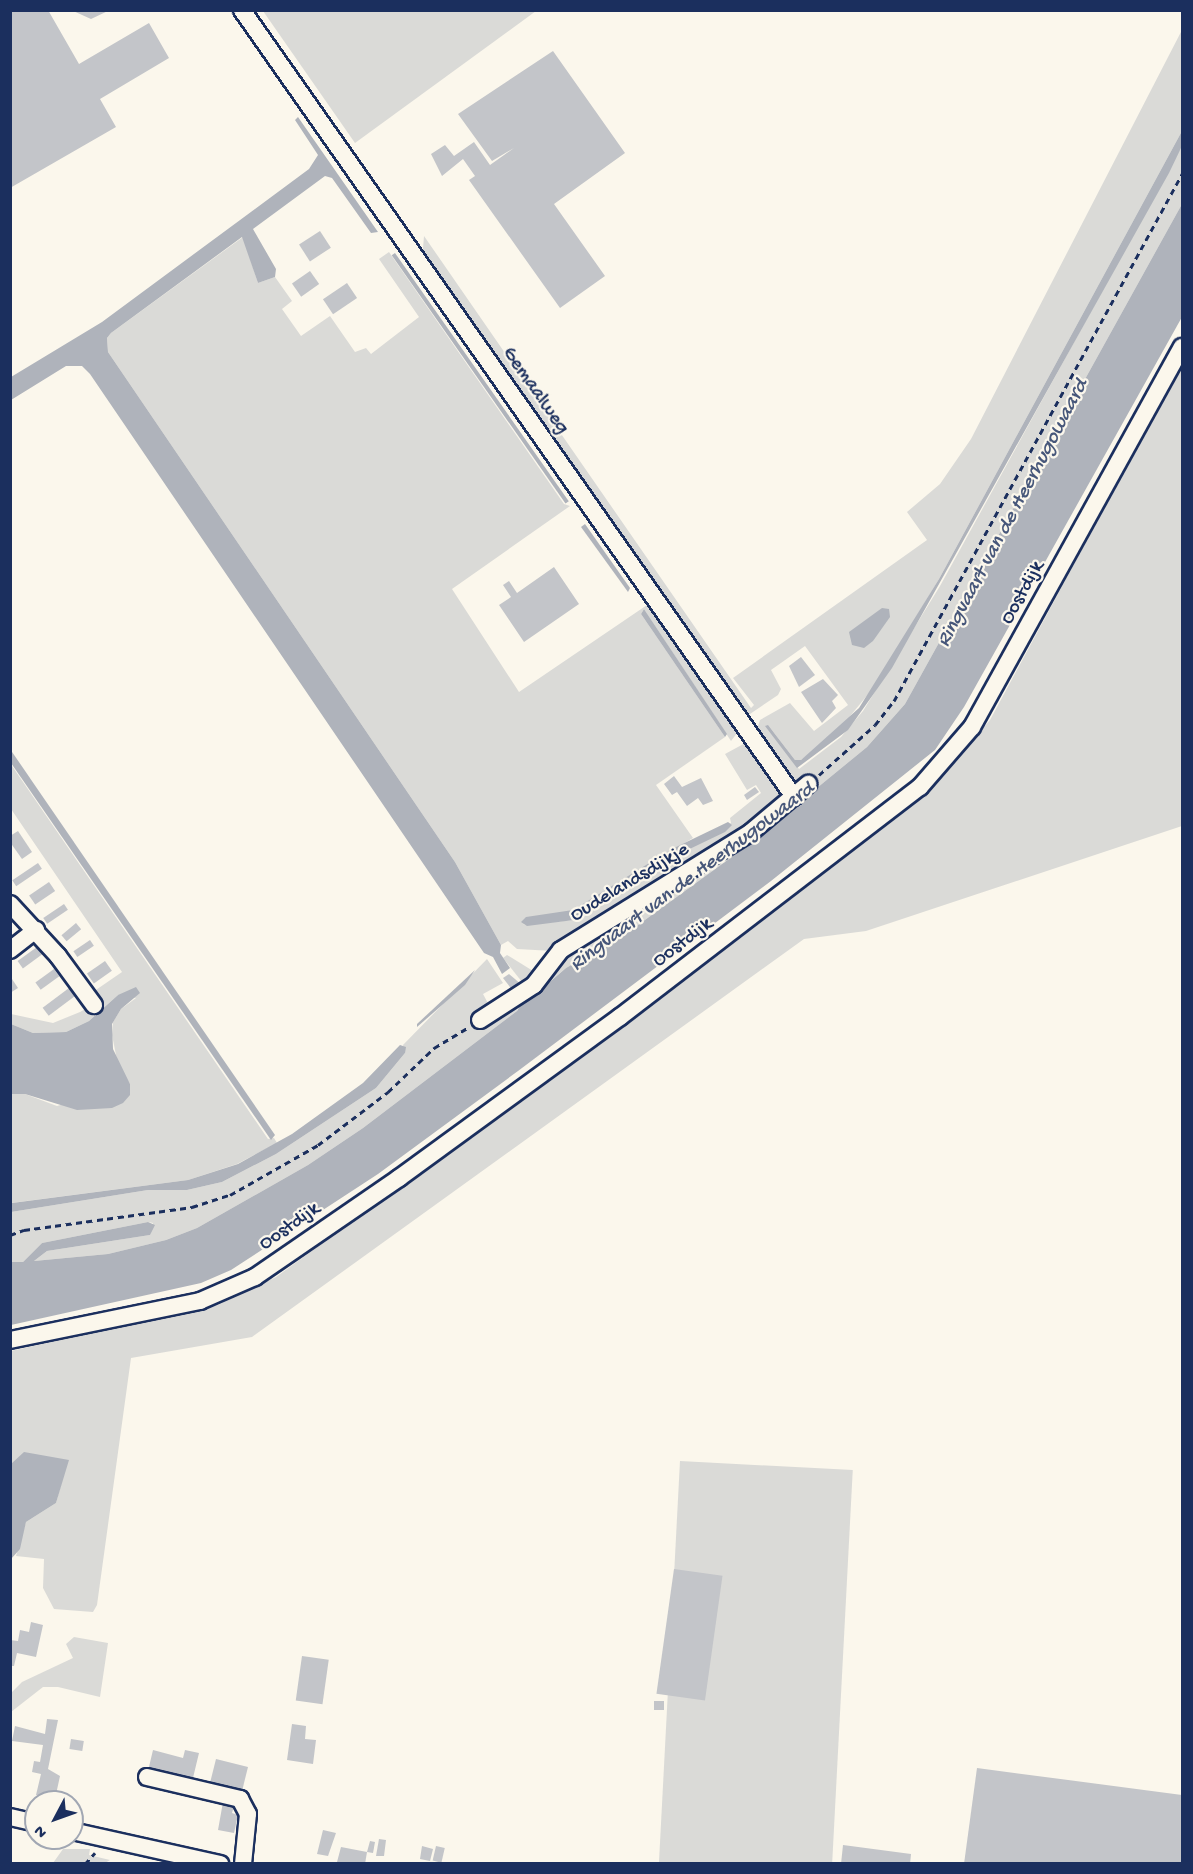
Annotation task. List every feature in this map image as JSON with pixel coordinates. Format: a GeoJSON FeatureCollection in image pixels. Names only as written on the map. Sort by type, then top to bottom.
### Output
{"type":"FeatureCollection","features":[{"type":"Feature","properties":{"kind":"street","name":"Gemaalweg"},"geometry":{"type":"LineString","coordinates":[[242,10],[794,797]]}},
{"type":"Feature","properties":{"kind":"street","name":"Oostdijk"},"geometry":{"type":"LineString","coordinates":[[10,1340],[200,1301],[255,1277],[399,1178],[620,1017],[920,787],[972,727],[1182,347]]}},
{"type":"Feature","properties":{"kind":"street","name":"Oudelandsdijkje"},"geometry":{"type":"LineString","coordinates":[[480,1020],[520,994],[543,975],[561,950],[724,851],[808,784]]}},
{"type":"Feature","properties":{"kind":"street"},"geometry":{"type":"LineString","coordinates":[[10,904],[36,930],[94,1005]]}},
{"type":"Feature","properties":{"kind":"street"},"geometry":{"type":"LineString","coordinates":[[10,950],[36,930]]}},
{"type":"Feature","properties":{"kind":"street"},"geometry":{"type":"LineString","coordinates":[[147,1777],[240,1799],[248,1814],[243,1863]]}},
{"type":"Feature","properties":{"kind":"street"},"geometry":{"type":"LineString","coordinates":[[84,1834],[220,1863]]}},
{"type":"Feature","properties":{"kind":"path"},"geometry":{"type":"LineString","coordinates":[[808,784],[874,725],[894,701],[1182,174]]}},
{"type":"Feature","properties":{"kind":"path"},"geometry":{"type":"LineString","coordinates":[[10,1235],[192,1207],[230,1194],[318,1145],[388,1092],[434,1048],[480,1020]]}},
{"type":"Feature","properties":{"kind":"shaded area"},"geometry":{"type":"Polygon","coordinates":[[[263,11],[536,11],[355,143],[263,11]]]}},
{"type":"Feature","properties":{"kind":"shaded area"},"geometry":{"type":"Polygon","coordinates":[[[1182,30],[1182,131],[939,579],[874,687],[837,732],[801,760],[795,760],[768,725],[799,769],[841,737],[863,711],[940,586],[1182,146],[1182,204],[905,704],[867,747],[740,851],[627,933],[566,968],[529,999],[528,997],[559,958],[703,868],[799,783],[790,781],[755,735],[760,720],[790,703],[814,731],[848,705],[805,646],[771,670],[781,689],[778,695],[750,714],[743,715],[422,261],[424,236],[751,708],[754,705],[733,678],[927,540],[907,512],[940,484],[971,439],[1182,30]]]}},
{"type":"Feature","properties":{"kind":"shaded area"},"geometry":{"type":"Polygon","coordinates":[[[243,237],[258,283],[275,277],[292,301],[282,309],[301,336],[330,316],[355,352],[366,348],[371,354],[419,317],[379,259],[389,252],[564,504],[570,506],[452,589],[519,692],[650,603],[741,728],[731,741],[644,609],[641,614],[725,737],[656,785],[693,838],[573,910],[523,925],[574,920],[731,823],[730,818],[761,793],[756,785],[747,790],[725,754],[749,741],[780,790],[778,801],[767,814],[553,951],[517,949],[508,941],[501,945],[455,862],[108,352],[107,338],[111,333],[243,237]]]}},
{"type":"Feature","properties":{"kind":"shaded area"},"geometry":{"type":"Polygon","coordinates":[[[1182,364],[1182,826],[866,931],[804,939],[252,1337],[131,1358],[97,1605],[93,1612],[54,1609],[43,1588],[44,1559],[16,1556],[26,1522],[56,1503],[63,1477],[11,1464],[11,1351],[218,1305],[276,1277],[539,1086],[929,791],[990,720],[1182,364]]]}},
{"type":"Feature","properties":{"kind":"shaded area"},"geometry":{"type":"Polygon","coordinates":[[[10,763],[268,1139],[274,1138],[277,1143],[237,1164],[188,1180],[11,1203],[11,1094],[25,1094],[57,1106],[130,1084],[118,1065],[112,1035],[113,1022],[121,1009],[136,998],[118,995],[89,1021],[66,1032],[33,1033],[11,1024],[11,1014],[53,1023],[80,1012],[89,1007],[90,994],[122,972],[11,809],[10,763]]]}},
{"type":"Feature","properties":{"kind":"shaded area"},"geometry":{"type":"Polygon","coordinates":[[[507,955],[538,974],[526,987],[503,958],[507,955]]]}},
{"type":"Feature","properties":{"kind":"shaded area"},"geometry":{"type":"Polygon","coordinates":[[[487,959],[503,983],[483,994],[490,1007],[519,1002],[517,1011],[363,1128],[308,1165],[197,1228],[166,1240],[108,1254],[34,1261],[47,1251],[150,1235],[153,1223],[148,1222],[42,1243],[23,1262],[11,1262],[11,1212],[148,1190],[187,1190],[222,1182],[276,1154],[376,1088],[405,1053],[403,1045],[487,959]]]}},
{"type":"Feature","properties":{"kind":"shaded area"},"geometry":{"type":"Polygon","coordinates":[[[680,1461],[853,1470],[832,1864],[659,1864],[680,1461]]]}},
{"type":"Feature","properties":{"kind":"shaded area"},"geometry":{"type":"Polygon","coordinates":[[[74,1637],[108,1643],[100,1697],[58,1687],[43,1687],[11,1712],[11,1693],[22,1682],[73,1658],[66,1644],[74,1637]]]}},
{"type":"Feature","properties":{"kind":"shaded area"},"geometry":{"type":"Polygon","coordinates":[[[90,1849],[89,1855],[110,1860],[105,1863],[53,1863],[62,1850],[90,1849]]]}},
{"type":"Feature","properties":{"kind":"water"},"geometry":{"type":"Polygon","coordinates":[[[298,117],[378,232],[371,233],[332,178],[325,176],[253,229],[276,269],[275,277],[258,283],[242,237],[111,333],[107,338],[108,352],[455,862],[501,945],[500,953],[510,968],[502,974],[493,957],[484,953],[90,374],[82,366],[66,366],[11,400],[11,377],[102,322],[309,169],[318,155],[295,120],[298,117]]]}},
{"type":"Feature","properties":{"kind":"water"},"geometry":{"type":"Polygon","coordinates":[[[1182,131],[1182,146],[1169,173],[892,668],[848,730],[797,768],[765,726],[768,725],[795,760],[801,760],[859,708],[939,579],[1182,131]]]}},
{"type":"Feature","properties":{"kind":"water","name":"Ringvaart van de Heerhugowaard"},"geometry":{"type":"Polygon","coordinates":[[[1182,204],[1182,317],[964,707],[935,750],[771,881],[518,1071],[378,1174],[231,1270],[201,1283],[11,1325],[11,1262],[23,1262],[42,1243],[148,1222],[155,1225],[150,1235],[47,1251],[34,1261],[108,1254],[166,1240],[197,1228],[308,1165],[363,1128],[517,1011],[521,1004],[513,992],[522,987],[530,999],[566,968],[627,933],[740,851],[867,747],[905,704],[1182,204]]]}},
{"type":"Feature","properties":{"kind":"water"},"geometry":{"type":"Polygon","coordinates":[[[395,253],[569,501],[566,503],[392,255],[395,253]]]}},
{"type":"Feature","properties":{"kind":"water"},"geometry":{"type":"Polygon","coordinates":[[[585,524],[630,588],[628,592],[581,527],[585,524]]]}},
{"type":"Feature","properties":{"kind":"water"},"geometry":{"type":"Polygon","coordinates":[[[882,608],[889,609],[890,617],[873,641],[864,648],[852,645],[849,632],[882,608]]]}},
{"type":"Feature","properties":{"kind":"water"},"geometry":{"type":"Polygon","coordinates":[[[644,609],[727,734],[725,737],[641,614],[644,609]]]}},
{"type":"Feature","properties":{"kind":"water"},"geometry":{"type":"Polygon","coordinates":[[[10,749],[275,1135],[271,1140],[11,763],[10,749]]]}},
{"type":"Feature","properties":{"kind":"water"},"geometry":{"type":"Polygon","coordinates":[[[728,822],[732,825],[725,832],[675,856],[574,920],[527,926],[521,922],[526,917],[573,910],[672,849],[728,822]]]}},
{"type":"Feature","properties":{"kind":"water"},"geometry":{"type":"Polygon","coordinates":[[[475,970],[465,985],[417,1027],[417,1024],[475,970]]]}},
{"type":"Feature","properties":{"kind":"water"},"geometry":{"type":"Polygon","coordinates":[[[136,987],[140,993],[121,1009],[112,1024],[113,1049],[130,1084],[130,1095],[123,1103],[112,1108],[77,1110],[25,1094],[11,1094],[11,1024],[33,1033],[66,1032],[89,1021],[118,995],[136,987]]]}},
{"type":"Feature","properties":{"kind":"water"},"geometry":{"type":"Polygon","coordinates":[[[400,1045],[406,1047],[405,1053],[376,1088],[276,1154],[222,1182],[187,1190],[148,1190],[11,1212],[12,1203],[188,1180],[238,1164],[292,1134],[363,1083],[400,1045]]]}},
{"type":"Feature","properties":{"kind":"water"},"geometry":{"type":"Polygon","coordinates":[[[24,1452],[69,1460],[56,1503],[26,1522],[20,1549],[11,1559],[11,1464],[24,1452]]]}},
{"type":"Feature","properties":{"kind":"building"},"geometry":{"type":"Polygon","coordinates":[[[10,10],[48,10],[79,64],[149,23],[169,58],[100,99],[116,127],[10,188],[10,10]]]}},
{"type":"Feature","properties":{"kind":"building"},"geometry":{"type":"Polygon","coordinates":[[[71,10],[110,10],[91,19],[71,10]]]}},
{"type":"Feature","properties":{"kind":"building"},"geometry":{"type":"Polygon","coordinates":[[[553,51],[625,153],[554,204],[605,276],[560,308],[469,180],[475,176],[463,159],[442,176],[431,154],[445,145],[454,156],[474,142],[490,165],[514,148],[492,161],[458,114],[553,51]]]}},
{"type":"Feature","properties":{"kind":"building"},"geometry":{"type":"Polygon","coordinates":[[[320,231],[331,248],[310,261],[299,245],[320,231]]]}},
{"type":"Feature","properties":{"kind":"building"},"geometry":{"type":"Polygon","coordinates":[[[310,271],[319,284],[301,297],[292,284],[310,271]]]}},
{"type":"Feature","properties":{"kind":"building"},"geometry":{"type":"Polygon","coordinates":[[[347,283],[357,298],[333,314],[323,299],[347,283]]]}},
{"type":"Feature","properties":{"kind":"building"},"geometry":{"type":"Polygon","coordinates":[[[554,567],[579,604],[524,642],[499,605],[511,597],[503,585],[509,581],[517,593],[554,567]]]}},
{"type":"Feature","properties":{"kind":"building"},"geometry":{"type":"Polygon","coordinates":[[[801,657],[815,675],[799,687],[789,666],[801,657]]]}},
{"type":"Feature","properties":{"kind":"building"},"geometry":{"type":"Polygon","coordinates":[[[823,679],[838,695],[832,701],[836,708],[822,723],[801,692],[823,679]]]}},
{"type":"Feature","properties":{"kind":"building"},"geometry":{"type":"Polygon","coordinates":[[[674,776],[682,787],[701,778],[713,801],[703,805],[698,798],[687,806],[677,792],[672,795],[664,784],[674,776]]]}},
{"type":"Feature","properties":{"kind":"building"},"geometry":{"type":"Polygon","coordinates":[[[755,787],[759,792],[747,800],[744,795],[755,787]]]}},
{"type":"Feature","properties":{"kind":"building"},"geometry":{"type":"Polygon","coordinates":[[[18,831],[32,852],[22,859],[10,842],[10,836],[18,831]]]}},
{"type":"Feature","properties":{"kind":"building"},"geometry":{"type":"Polygon","coordinates":[[[38,863],[42,869],[16,886],[12,880],[38,863]]]}},
{"type":"Feature","properties":{"kind":"building"},"geometry":{"type":"Polygon","coordinates":[[[49,882],[55,891],[35,905],[29,895],[49,882]]]}},
{"type":"Feature","properties":{"kind":"building"},"geometry":{"type":"Polygon","coordinates":[[[64,904],[68,910],[47,924],[43,918],[64,904]]]}},
{"type":"Feature","properties":{"kind":"building"},"geometry":{"type":"Polygon","coordinates":[[[76,923],[81,929],[67,941],[61,935],[76,923]]]}},
{"type":"Feature","properties":{"kind":"building"},"geometry":{"type":"Polygon","coordinates":[[[90,940],[94,946],[77,957],[73,951],[90,940]]]}},
{"type":"Feature","properties":{"kind":"building"},"geometry":{"type":"Polygon","coordinates":[[[37,947],[42,954],[23,968],[18,961],[37,947]]]}},
{"type":"Feature","properties":{"kind":"building"},"geometry":{"type":"Polygon","coordinates":[[[105,961],[112,971],[94,983],[87,974],[105,961]]]}},
{"type":"Feature","properties":{"kind":"building"},"geometry":{"type":"Polygon","coordinates":[[[54,969],[59,976],[41,990],[35,983],[54,969]]]}},
{"type":"Feature","properties":{"kind":"building"},"geometry":{"type":"Polygon","coordinates":[[[509,974],[522,985],[513,991],[503,978],[509,974]]]}},
{"type":"Feature","properties":{"kind":"building"},"geometry":{"type":"Polygon","coordinates":[[[10,976],[18,988],[10,993],[10,976]]]}},
{"type":"Feature","properties":{"kind":"building"},"geometry":{"type":"Polygon","coordinates":[[[69,988],[75,996],[49,1016],[43,1008],[69,988]]]}},
{"type":"Feature","properties":{"kind":"building"},"geometry":{"type":"Polygon","coordinates":[[[674,1569],[723,1576],[705,1701],[656,1694],[674,1569]]]}},
{"type":"Feature","properties":{"kind":"building"},"geometry":{"type":"Polygon","coordinates":[[[31,1622],[43,1625],[36,1657],[17,1653],[14,1666],[10,1666],[10,1640],[18,1641],[20,1630],[29,1632],[31,1622]]]}},
{"type":"Feature","properties":{"kind":"building"},"geometry":{"type":"Polygon","coordinates":[[[302,1656],[329,1660],[322,1704],[296,1701],[302,1656]]]}},
{"type":"Feature","properties":{"kind":"building"},"geometry":{"type":"Polygon","coordinates":[[[654,1701],[664,1701],[664,1710],[654,1710],[654,1701]]]}},
{"type":"Feature","properties":{"kind":"building"},"geometry":{"type":"Polygon","coordinates":[[[47,1719],[58,1720],[48,1769],[60,1776],[57,1790],[37,1790],[41,1774],[32,1772],[34,1761],[40,1762],[43,1745],[12,1741],[15,1726],[45,1734],[47,1719]]]}},
{"type":"Feature","properties":{"kind":"building"},"geometry":{"type":"Polygon","coordinates":[[[292,1724],[306,1726],[305,1739],[316,1740],[313,1764],[287,1760],[292,1724]]]}},
{"type":"Feature","properties":{"kind":"building"},"geometry":{"type":"Polygon","coordinates":[[[71,1739],[84,1741],[82,1751],[69,1749],[71,1739]]]}},
{"type":"Feature","properties":{"kind":"building"},"geometry":{"type":"Polygon","coordinates":[[[153,1750],[183,1758],[185,1750],[199,1753],[192,1782],[148,1771],[153,1750]]]}},
{"type":"Feature","properties":{"kind":"building"},"geometry":{"type":"Polygon","coordinates":[[[216,1759],[248,1767],[241,1794],[209,1786],[216,1759]]]}},
{"type":"Feature","properties":{"kind":"building"},"geometry":{"type":"Polygon","coordinates":[[[977,1768],[1182,1795],[1182,1864],[964,1864],[977,1768]]]}},
{"type":"Feature","properties":{"kind":"building"},"geometry":{"type":"Polygon","coordinates":[[[223,1802],[234,1806],[232,1813],[238,1815],[234,1833],[218,1830],[223,1802]]]}},
{"type":"Feature","properties":{"kind":"building"},"geometry":{"type":"Polygon","coordinates":[[[323,1830],[336,1833],[328,1856],[317,1854],[323,1830]]]}},
{"type":"Feature","properties":{"kind":"building"},"geometry":{"type":"Polygon","coordinates":[[[379,1839],[386,1840],[384,1856],[376,1856],[379,1839]]]}},
{"type":"Feature","properties":{"kind":"building"},"geometry":{"type":"Polygon","coordinates":[[[370,1841],[375,1842],[373,1853],[367,1852],[370,1841]]]}},
{"type":"Feature","properties":{"kind":"building"},"geometry":{"type":"Polygon","coordinates":[[[843,1845],[911,1854],[910,1864],[841,1864],[843,1845]]]}},
{"type":"Feature","properties":{"kind":"building"},"geometry":{"type":"Polygon","coordinates":[[[422,1846],[433,1849],[430,1861],[420,1859],[422,1846]]]}},
{"type":"Feature","properties":{"kind":"building"},"geometry":{"type":"Polygon","coordinates":[[[436,1846],[445,1848],[441,1863],[433,1861],[436,1846]]]}},
{"type":"Feature","properties":{"kind":"building"},"geometry":{"type":"Polygon","coordinates":[[[341,1847],[367,1852],[365,1864],[337,1862],[341,1847]]]}}]}
